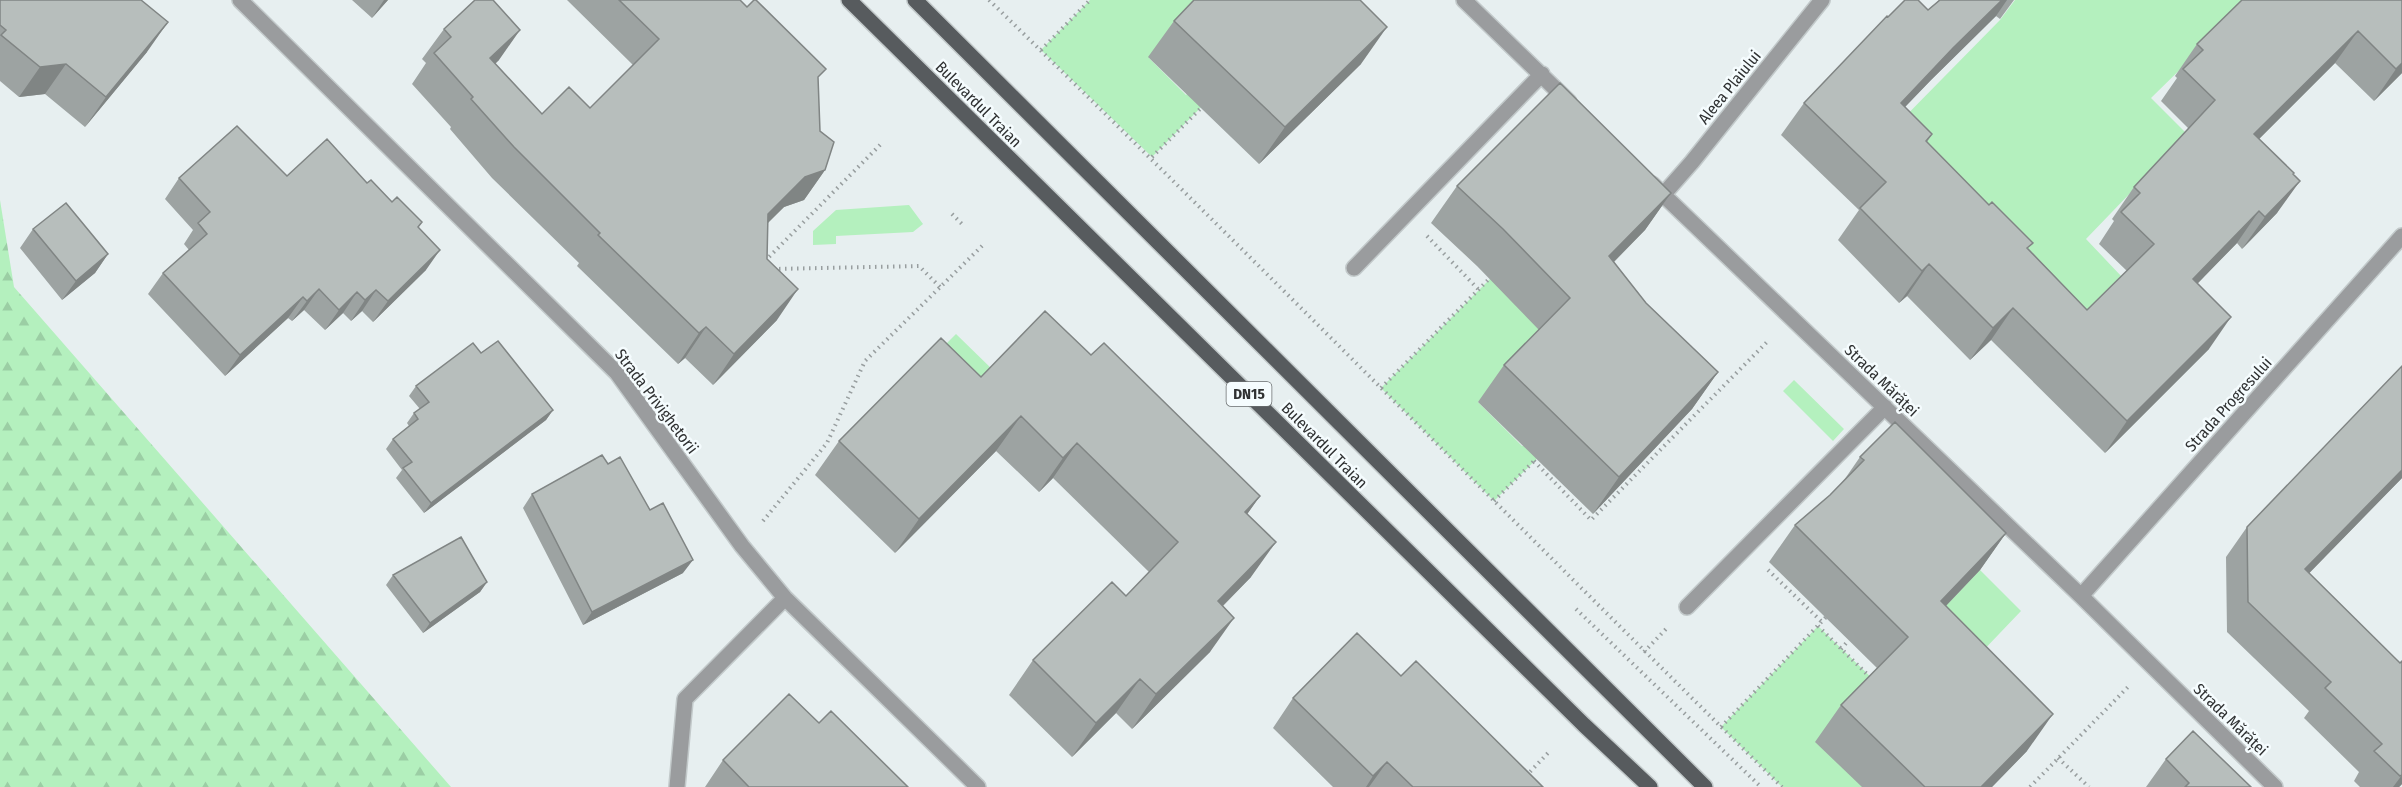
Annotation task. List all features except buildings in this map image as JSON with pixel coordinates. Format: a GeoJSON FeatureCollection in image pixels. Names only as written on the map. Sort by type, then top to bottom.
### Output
{"type":"FeatureCollection","features":[{"type":"Feature","properties":{"kind":"main road","name":"Bulevardul Traian"},"geometry":{"type":"LineString","coordinates":[[849,0],[1584,725],[1650,787]]}},
{"type":"Feature","properties":{"kind":"main road","name":"Bulevardul Traian"},"geometry":{"type":"LineString","coordinates":[[915,0],[1705,787]]}},
{"type":"Feature","properties":{"kind":"street","name":"Strada Privighetorii"},"geometry":{"type":"LineString","coordinates":[[240,0],[617,373],[742,546],[784,598],[978,787]]}},
{"type":"Feature","properties":{"kind":"street"},"geometry":{"type":"LineString","coordinates":[[1464,0],[1582,115]]}},
{"type":"Feature","properties":{"kind":"street","name":"Aleea Plaiului"},"geometry":{"type":"LineString","coordinates":[[1663,195],[1822,0]]}},
{"type":"Feature","properties":{"kind":"street"},"geometry":{"type":"LineString","coordinates":[[1354,268],[1542,74]]}},
{"type":"Feature","properties":{"kind":"street","name":"Strada Mărăței"},"geometry":{"type":"LineString","coordinates":[[1639,171],[2081,596],[2275,787]]}},
{"type":"Feature","properties":{"kind":"street","name":"Strada Progresului"},"geometry":{"type":"LineString","coordinates":[[2081,596],[2402,236]]}},
{"type":"Feature","properties":{"kind":"street"},"geometry":{"type":"LineString","coordinates":[[1687,607],[1885,407]]}},
{"type":"Feature","properties":{"kind":"street"},"geometry":{"type":"LineString","coordinates":[[677,787],[685,699],[784,598]]}},
{"type":"Feature","properties":{"kind":"path"},"geometry":{"type":"LineString","coordinates":[[989,0],[1152,158],[1782,787]]}},
{"type":"Feature","properties":{"kind":"path"},"geometry":{"type":"LineString","coordinates":[[1041,50],[1090,0]]}},
{"type":"Feature","properties":{"kind":"path"},"geometry":{"type":"LineString","coordinates":[[1152,158],[1206,103]]}},
{"type":"Feature","properties":{"kind":"path"},"geometry":{"type":"LineString","coordinates":[[881,144],[763,263],[763,269],[920,266],[940,287]]}},
{"type":"Feature","properties":{"kind":"path"},"geometry":{"type":"LineString","coordinates":[[952,214],[962,224]]}},
{"type":"Feature","properties":{"kind":"path"},"geometry":{"type":"LineString","coordinates":[[1406,215],[1479,290]]}},
{"type":"Feature","properties":{"kind":"path"},"geometry":{"type":"LineString","coordinates":[[742,546],[827,443],[865,361],[983,245]]}},
{"type":"Feature","properties":{"kind":"path"},"geometry":{"type":"LineString","coordinates":[[1381,388],[1498,271]]}},
{"type":"Feature","properties":{"kind":"path"},"geometry":{"type":"LineString","coordinates":[[1534,461],[1591,520],[1791,318]]}},
{"type":"Feature","properties":{"kind":"path"},"geometry":{"type":"LineString","coordinates":[[1494,501],[1540,456]]}},
{"type":"Feature","properties":{"kind":"path"},"geometry":{"type":"LineString","coordinates":[[1763,566],[1822,622]]}},
{"type":"Feature","properties":{"kind":"path"},"geometry":{"type":"LineString","coordinates":[[1721,727],[1835,608]]}},
{"type":"Feature","properties":{"kind":"path"},"geometry":{"type":"LineString","coordinates":[[1818,626],[1878,684]]}},
{"type":"Feature","properties":{"kind":"path"},"geometry":{"type":"LineString","coordinates":[[1841,649],[1848,641]]}},
{"type":"Feature","properties":{"kind":"path"},"geometry":{"type":"LineString","coordinates":[[2030,787],[2132,682]]}},
{"type":"Feature","properties":{"kind":"path"},"geometry":{"type":"LineString","coordinates":[[1520,782],[1548,753]]}},
{"type":"Feature","properties":{"kind":"path"},"geometry":{"type":"LineString","coordinates":[[2058,758],[2089,787]]}},
{"type":"Feature","properties":{"kind":"green space"},"geometry":{"type":"Polygon","coordinates":[[[1090,0],[1207,0],[1149,58],[1186,95],[1208,74],[1221,87],[1152,157],[1041,50],[1090,0]]]}},
{"type":"Feature","properties":{"kind":"green space"},"geometry":{"type":"Polygon","coordinates":[[[2015,0],[2251,0],[2151,98],[2187,134],[2086,239],[2122,277],[2035,367],[1886,136],[2000,20],[2015,0]]]}},
{"type":"Feature","properties":{"kind":"green space"},"geometry":{"type":"Polygon","coordinates":[[[0,200],[14,287],[451,787],[0,787],[0,200]]]}},
{"type":"Feature","properties":{"kind":"green space"},"geometry":{"type":"Polygon","coordinates":[[[909,205],[923,224],[913,232],[836,236],[836,244],[813,245],[813,231],[836,210],[909,205]]]}},
{"type":"Feature","properties":{"kind":"green space"},"geometry":{"type":"Polygon","coordinates":[[[1505,264],[1548,339],[1478,402],[1522,446],[1552,444],[1494,501],[1381,388],[1505,264]]]}},
{"type":"Feature","properties":{"kind":"green space"},"geometry":{"type":"Polygon","coordinates":[[[956,334],[995,372],[957,412],[917,373],[956,334]]]}},
{"type":"Feature","properties":{"kind":"green space"},"geometry":{"type":"Polygon","coordinates":[[[1794,380],[1844,429],[1833,441],[1783,391],[1794,380]]]}},
{"type":"Feature","properties":{"kind":"green space"},"geometry":{"type":"Polygon","coordinates":[[[1980,570],[2021,611],[1956,679],[1944,603],[1946,605],[1980,570]]]}},
{"type":"Feature","properties":{"kind":"green space"},"geometry":{"type":"Polygon","coordinates":[[[1818,626],[1878,684],[1880,787],[1782,787],[1721,727],[1818,626]]]}}]}
